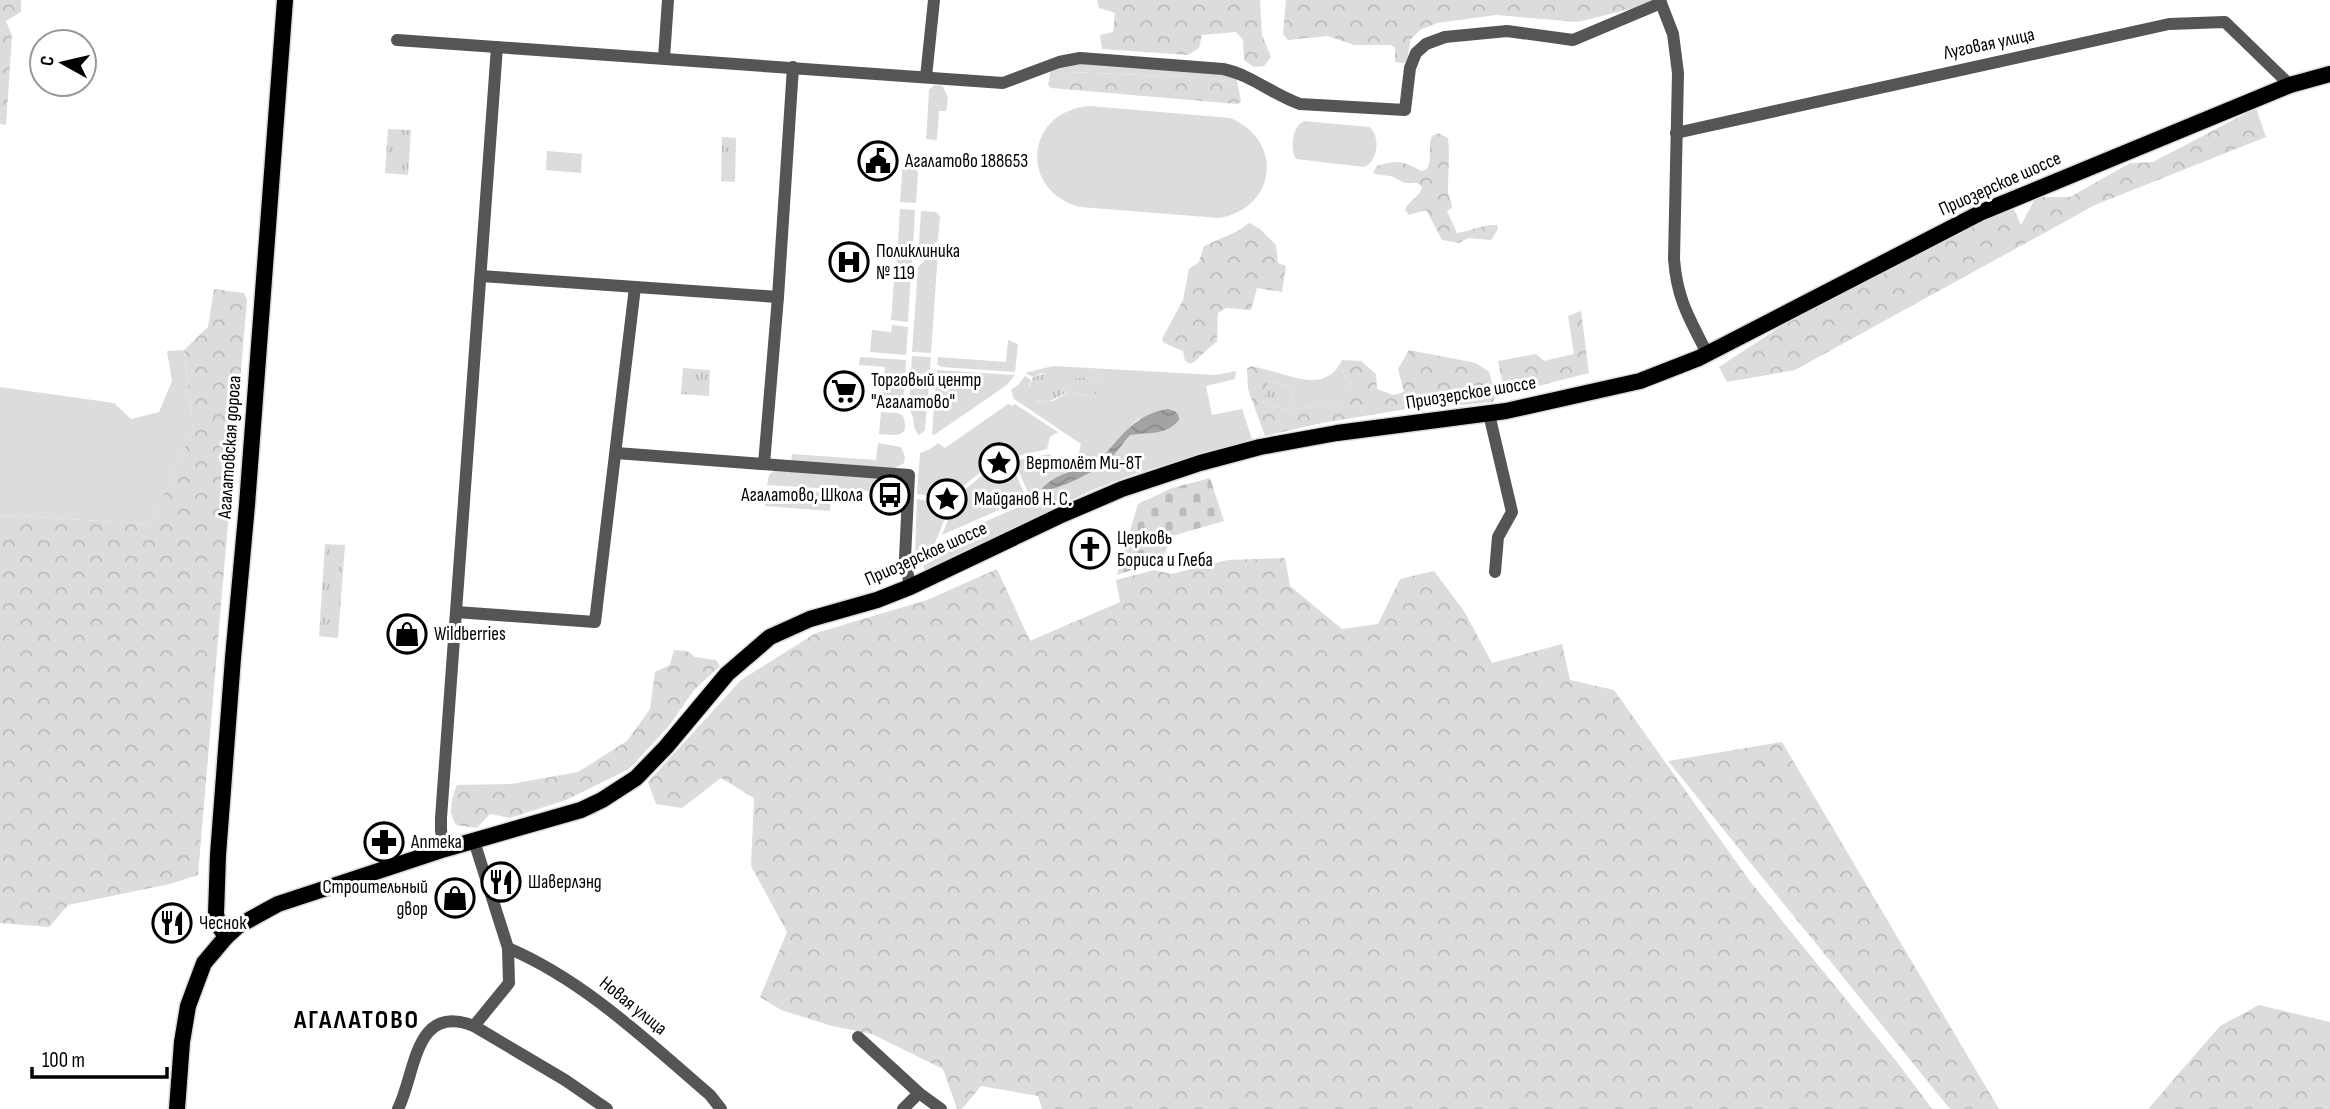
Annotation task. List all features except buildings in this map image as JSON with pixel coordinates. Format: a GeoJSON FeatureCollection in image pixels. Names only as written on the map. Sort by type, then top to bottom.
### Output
{"type":"FeatureCollection","features":[{"type":"Feature","properties":{"kind":"main road","name":"Агалатовская дорога"},"geometry":{"type":"LineString","coordinates":[[226,937],[219,926],[216,898],[285,0]]}},
{"type":"Feature","properties":{"kind":"main road","name":"Приозерское шоссе"},"geometry":{"type":"LineString","coordinates":[[177,1109],[182,1042],[188,1006],[204,963],[226,937],[249,918],[278,905],[445,849],[556,818],[603,800],[636,778],[666,747],[727,674],[769,637],[810,619],[877,600],[910,587],[1122,489],[1200,463],[1299,439],[1489,414],[1640,381],[1698,358],[1982,212],[2290,85],[2330,74]]}},
{"type":"Feature","properties":{"kind":"main road"},"geometry":{"type":"LineString","coordinates":[[216,898],[219,908],[225,914],[240,919],[249,918]]}},
{"type":"Feature","properties":{"kind":"street"},"geometry":{"type":"LineString","coordinates":[[664,58],[668,0]]}},
{"type":"Feature","properties":{"kind":"street"},"geometry":{"type":"LineString","coordinates":[[926,77],[934,0]]}},
{"type":"Feature","properties":{"kind":"street"},"geometry":{"type":"LineString","coordinates":[[397,40],[1003,83],[1059,62],[1080,58],[1223,69],[1239,72],[1300,104],[1405,110],[1410,68],[1416,53],[1426,44],[1445,37],[1507,31],[1573,40],[1662,2],[1673,34],[1678,73],[1675,278],[1698,358]]}},
{"type":"Feature","properties":{"kind":"street","name":"Луговая улица"},"geometry":{"type":"LineString","coordinates":[[1676,133],[2169,24],[2225,22],[2290,85]]}},
{"type":"Feature","properties":{"kind":"street"},"geometry":{"type":"LineString","coordinates":[[445,849],[441,818],[497,47]]}},
{"type":"Feature","properties":{"kind":"street"},"geometry":{"type":"LineString","coordinates":[[764,464],[793,68]]}},
{"type":"Feature","properties":{"kind":"street"},"geometry":{"type":"LineString","coordinates":[[481,275],[778,297]]}},
{"type":"Feature","properties":{"kind":"street"},"geometry":{"type":"LineString","coordinates":[[456,612],[595,622],[635,287]]}},
{"type":"Feature","properties":{"kind":"street"},"geometry":{"type":"LineString","coordinates":[[1489,414],[1512,512],[1498,537],[1495,572]]}},
{"type":"Feature","properties":{"kind":"street"},"geometry":{"type":"LineString","coordinates":[[616,453],[909,475],[905,558],[910,587]]}},
{"type":"Feature","properties":{"kind":"street"},"geometry":{"type":"LineString","coordinates":[[474,841],[508,948],[509,983],[474,1026]]}},
{"type":"Feature","properties":{"kind":"street","name":"Новая улица"},"geometry":{"type":"LineString","coordinates":[[508,948],[531,958],[591,995],[710,1095],[721,1109]]}},
{"type":"Feature","properties":{"kind":"street"},"geometry":{"type":"LineString","coordinates":[[398,1109],[422,1039],[436,1024],[445,1020],[459,1020],[474,1026],[565,1080],[607,1109]]}},
{"type":"Feature","properties":{"kind":"street"},"geometry":{"type":"LineString","coordinates":[[858,1037],[919,1093],[941,1109]]}},
{"type":"Feature","properties":{"kind":"street"},"geometry":{"type":"LineString","coordinates":[[903,1109],[919,1093]]}},
{"type":"Feature","properties":{"kind":"green space"},"geometry":{"type":"Polygon","coordinates":[[[0,0],[21,0],[21,12],[6,21],[12,36],[6,125],[0,124],[0,0]]]}},
{"type":"Feature","properties":{"kind":"green space"},"geometry":{"type":"Polygon","coordinates":[[[1097,0],[1260,0],[1262,35],[1271,57],[1264,66],[1254,67],[1244,60],[1243,40],[1236,32],[1202,35],[1199,48],[1188,55],[1102,49],[1100,35],[1113,32],[1115,13],[1099,8],[1097,0]]]}},
{"type":"Feature","properties":{"kind":"green space"},"geometry":{"type":"Polygon","coordinates":[[[1286,0],[1657,0],[1578,22],[1496,15],[1437,23],[1420,30],[1411,39],[1404,63],[1395,62],[1395,48],[1391,45],[1354,45],[1328,36],[1288,40],[1283,34],[1286,0]]]}},
{"type":"Feature","properties":{"kind":"green space"},"geometry":{"type":"Polygon","coordinates":[[[1074,62],[1236,75],[1238,86],[1211,78],[1068,72],[1049,81],[1050,72],[1074,62]]]}},
{"type":"Feature","properties":{"kind":"green space"},"geometry":{"type":"Polygon","coordinates":[[[1068,72],[1211,78],[1238,86],[1241,102],[1237,104],[1051,88],[1048,85],[1049,81],[1068,72]]]}},
{"type":"Feature","properties":{"kind":"green space"},"geometry":{"type":"Polygon","coordinates":[[[934,85],[943,86],[948,98],[946,111],[939,111],[937,140],[926,139],[929,90],[934,85]]]}},
{"type":"Feature","properties":{"kind":"green space"},"geometry":{"type":"Polygon","coordinates":[[[1090,106],[1230,118],[1247,128],[1259,141],[1266,157],[1262,188],[1253,201],[1238,212],[1219,218],[1080,207],[1060,198],[1046,185],[1039,169],[1037,152],[1042,135],[1053,121],[1069,111],[1090,106]]]}},
{"type":"Feature","properties":{"kind":"green space"},"geometry":{"type":"Polygon","coordinates":[[[2256,108],[2266,137],[2095,205],[1795,370],[1727,382],[1719,367],[1812,306],[2012,205],[2021,225],[2036,197],[2070,197],[2130,163],[2153,162],[2256,108]]]}},
{"type":"Feature","properties":{"kind":"green space"},"geometry":{"type":"Polygon","coordinates":[[[1304,121],[1369,127],[1376,142],[1372,160],[1364,167],[1296,159],[1293,138],[1304,121]]]}},
{"type":"Feature","properties":{"kind":"green space"},"geometry":{"type":"Polygon","coordinates":[[[388,129],[411,130],[408,175],[385,173],[388,129]]]}},
{"type":"Feature","properties":{"kind":"green space"},"geometry":{"type":"Polygon","coordinates":[[[1438,133],[1448,138],[1448,191],[1452,208],[1447,211],[1457,233],[1497,225],[1498,229],[1491,240],[1468,238],[1459,243],[1442,240],[1426,210],[1409,215],[1405,210],[1422,187],[1416,183],[1406,183],[1373,173],[1377,166],[1395,162],[1421,171],[1427,169],[1432,136],[1438,133]]]}},
{"type":"Feature","properties":{"kind":"green space"},"geometry":{"type":"Polygon","coordinates":[[[722,137],[736,138],[735,182],[721,181],[722,137]]]}},
{"type":"Feature","properties":{"kind":"green space"},"geometry":{"type":"Polygon","coordinates":[[[547,151],[582,154],[581,173],[546,170],[547,151]]]}},
{"type":"Feature","properties":{"kind":"green space"},"geometry":{"type":"Polygon","coordinates":[[[903,161],[911,162],[918,173],[916,203],[900,202],[903,161]]]}},
{"type":"Feature","properties":{"kind":"green space"},"geometry":{"type":"Polygon","coordinates":[[[900,209],[915,210],[912,265],[896,275],[900,209]]]}},
{"type":"Feature","properties":{"kind":"green space"},"geometry":{"type":"Polygon","coordinates":[[[921,211],[936,212],[940,216],[938,240],[920,258],[918,257],[921,211]]]}},
{"type":"Feature","properties":{"kind":"green space"},"geometry":{"type":"Polygon","coordinates":[[[1249,223],[1260,229],[1276,245],[1278,263],[1286,266],[1282,292],[1257,288],[1251,310],[1226,308],[1218,313],[1217,342],[1191,364],[1185,361],[1183,351],[1164,343],[1162,339],[1183,300],[1189,269],[1199,262],[1204,246],[1238,231],[1249,223]]]}},
{"type":"Feature","properties":{"kind":"green space"},"geometry":{"type":"Polygon","coordinates":[[[936,249],[938,252],[931,353],[912,352],[918,267],[936,249]]]}},
{"type":"Feature","properties":{"kind":"green space"},"geometry":{"type":"Polygon","coordinates":[[[911,270],[908,322],[891,320],[894,281],[911,270]]]}},
{"type":"Feature","properties":{"kind":"green space"},"geometry":{"type":"Polygon","coordinates":[[[214,289],[244,293],[247,300],[198,875],[170,884],[68,905],[49,927],[0,923],[0,515],[150,524],[193,429],[184,350],[208,327],[214,289]]]}},
{"type":"Feature","properties":{"kind":"green space"},"geometry":{"type":"Polygon","coordinates":[[[1581,311],[1589,373],[1510,393],[1504,390],[1498,361],[1536,354],[1544,361],[1574,354],[1568,316],[1581,311]]]}},
{"type":"Feature","properties":{"kind":"green space"},"geometry":{"type":"Polygon","coordinates":[[[892,325],[908,327],[906,355],[870,352],[872,330],[891,332],[892,325]]]}},
{"type":"Feature","properties":{"kind":"green space"},"geometry":{"type":"Polygon","coordinates":[[[1008,340],[1018,344],[1015,372],[941,367],[937,364],[938,357],[1006,362],[1008,340]]]}},
{"type":"Feature","properties":{"kind":"green space"},"geometry":{"type":"Polygon","coordinates":[[[184,350],[193,429],[150,524],[0,515],[0,387],[114,403],[131,419],[159,412],[172,381],[167,351],[184,350]]]}},
{"type":"Feature","properties":{"kind":"green space"},"geometry":{"type":"Polygon","coordinates":[[[1409,350],[1476,363],[1489,372],[1496,396],[1493,402],[1437,404],[1322,423],[1265,436],[1248,389],[1247,369],[1251,366],[1271,371],[1263,404],[1289,410],[1344,403],[1351,382],[1340,364],[1342,360],[1361,361],[1376,374],[1377,389],[1393,395],[1404,392],[1398,369],[1409,350]]]}},
{"type":"Feature","properties":{"kind":"green space"},"geometry":{"type":"Polygon","coordinates":[[[912,356],[931,357],[925,430],[919,435],[909,410],[912,356]]]}},
{"type":"Feature","properties":{"kind":"green space"},"geometry":{"type":"Polygon","coordinates":[[[860,357],[906,360],[903,407],[881,405],[885,367],[859,365],[860,357]]]}},
{"type":"Feature","properties":{"kind":"green space"},"geometry":{"type":"Polygon","coordinates":[[[1340,364],[1345,376],[1351,381],[1345,403],[1289,410],[1294,387],[1268,381],[1271,371],[1299,379],[1317,380],[1326,377],[1340,364]]]}},
{"type":"Feature","properties":{"kind":"green space"},"geometry":{"type":"Polygon","coordinates":[[[1053,366],[1216,375],[1236,371],[1235,379],[1206,386],[1212,415],[1242,409],[1252,439],[1131,475],[1090,491],[925,570],[923,566],[941,556],[938,550],[943,540],[1032,501],[1014,461],[1049,454],[1061,462],[1070,461],[1079,452],[1081,444],[1014,399],[1011,390],[1025,376],[1031,380],[1029,385],[1038,402],[1053,401],[1070,391],[1085,396],[1100,384],[1090,377],[1069,380],[1048,373],[1033,377],[1025,373],[1053,366]],[[1140,418],[1101,458],[1046,483],[1106,463],[1130,434],[1136,434],[1140,418]]]}},
{"type":"Feature","properties":{"kind":"green space"},"geometry":{"type":"Polygon","coordinates":[[[683,368],[710,370],[709,396],[681,394],[683,368]]]}},
{"type":"Feature","properties":{"kind":"green space"},"geometry":{"type":"Polygon","coordinates":[[[937,370],[1015,375],[1007,385],[934,435],[937,370]]]}},
{"type":"Feature","properties":{"kind":"green space"},"geometry":{"type":"Polygon","coordinates":[[[1050,372],[1068,379],[1094,377],[1100,384],[1100,391],[1090,397],[1070,391],[1048,401],[1032,399],[1028,390],[1033,377],[1050,372]]]}},
{"type":"Feature","properties":{"kind":"green space"},"geometry":{"type":"Polygon","coordinates":[[[1268,381],[1294,387],[1289,410],[1263,404],[1268,381]]]}},
{"type":"Feature","properties":{"kind":"green space"},"geometry":{"type":"Polygon","coordinates":[[[1008,404],[1015,404],[1058,432],[1050,437],[1047,449],[1013,457],[1006,443],[994,444],[983,453],[983,470],[956,492],[946,487],[937,492],[935,497],[917,494],[920,453],[938,443],[945,448],[1008,404]]]}},
{"type":"Feature","properties":{"kind":"green space"},"geometry":{"type":"Polygon","coordinates":[[[881,412],[903,416],[903,432],[896,435],[879,434],[881,412]]]}},
{"type":"Feature","properties":{"kind":"green space"},"geometry":{"type":"Polygon","coordinates":[[[878,443],[901,447],[904,463],[893,469],[791,462],[792,454],[876,460],[878,443]]]}},
{"type":"Feature","properties":{"kind":"green space"},"geometry":{"type":"Polygon","coordinates":[[[776,469],[898,478],[903,485],[902,493],[767,485],[769,475],[776,469]]]}},
{"type":"Feature","properties":{"kind":"green space"},"geometry":{"type":"Polygon","coordinates":[[[1015,472],[1026,498],[942,535],[958,502],[957,496],[985,473],[1000,480],[1015,472]]]}},
{"type":"Feature","properties":{"kind":"green space"},"geometry":{"type":"Polygon","coordinates":[[[1210,478],[1224,521],[1172,536],[1162,560],[1117,575],[1138,504],[1172,488],[1210,478]]]}},
{"type":"Feature","properties":{"kind":"green space"},"geometry":{"type":"Polygon","coordinates":[[[767,489],[831,493],[830,511],[765,506],[767,489]]]}},
{"type":"Feature","properties":{"kind":"green space"},"geometry":{"type":"Polygon","coordinates":[[[917,499],[934,502],[941,509],[948,511],[931,553],[917,561],[915,556],[917,499]]]}},
{"type":"Feature","properties":{"kind":"green space"},"geometry":{"type":"Polygon","coordinates":[[[325,544],[345,545],[338,638],[319,636],[325,544]]]}},
{"type":"Feature","properties":{"kind":"green space"},"geometry":{"type":"Polygon","coordinates":[[[1285,558],[1290,586],[1342,629],[1378,624],[1400,579],[1434,571],[1464,611],[1492,663],[1562,644],[1570,680],[1614,690],[1749,880],[1932,1109],[1042,1109],[1038,1096],[981,1086],[962,1109],[957,1109],[943,1069],[872,1034],[832,1026],[781,1010],[760,997],[787,932],[751,866],[754,798],[721,778],[682,808],[656,804],[648,782],[741,680],[816,633],[927,600],[997,569],[1030,641],[1120,602],[1116,580],[1154,570],[1171,574],[1228,560],[1285,558]]]}},
{"type":"Feature","properties":{"kind":"green space"},"geometry":{"type":"Polygon","coordinates":[[[674,650],[716,660],[720,666],[694,690],[669,726],[629,769],[566,800],[510,818],[490,814],[477,828],[456,825],[451,805],[457,785],[511,784],[578,772],[627,741],[650,709],[655,672],[670,665],[674,650]]]}},
{"type":"Feature","properties":{"kind":"green space"},"geometry":{"type":"Polygon","coordinates":[[[1782,742],[1999,1109],[1950,1109],[1668,761],[1782,742]]]}},
{"type":"Feature","properties":{"kind":"green space"},"geometry":{"type":"Polygon","coordinates":[[[2259,1005],[2330,1022],[2330,1109],[2148,1109],[2220,1026],[2259,1005]]]}},
{"type":"Feature","properties":{"kind":"water"},"geometry":{"type":"Polygon","coordinates":[[[1168,409],[1176,412],[1179,420],[1168,429],[1130,435],[1111,458],[1098,468],[1064,485],[1041,490],[1060,475],[1099,460],[1138,421],[1152,413],[1168,409]]]}},
{"type":"Feature","properties":{"kind":"place","name":"Агалатово 188653"},"geometry":{"type":"Point","coordinates":[878,161]}},
{"type":"Feature","properties":{"kind":"place","name":"Поликлиника № 119"},"geometry":{"type":"Point","coordinates":[849,262]}},
{"type":"Feature","properties":{"kind":"place","name":"Торговый центр \"Агалатово\""},"geometry":{"type":"Point","coordinates":[844,391]}},
{"type":"Feature","properties":{"kind":"place","name":"Вертолёт Ми-8Т"},"geometry":{"type":"Point","coordinates":[999,463]}},
{"type":"Feature","properties":{"kind":"place","name":"Агалатово, Школа"},"geometry":{"type":"Point","coordinates":[890,495]}},
{"type":"Feature","properties":{"kind":"place","name":"Майданов Н. С."},"geometry":{"type":"Point","coordinates":[947,499]}},
{"type":"Feature","properties":{"kind":"place","name":"Церковь Бориса и Глеба"},"geometry":{"type":"Point","coordinates":[1090,549]}},
{"type":"Feature","properties":{"kind":"place","name":"Wildberries"},"geometry":{"type":"Point","coordinates":[407,634]}},
{"type":"Feature","properties":{"kind":"place","name":"Аптека"},"geometry":{"type":"Point","coordinates":[384,842]}},
{"type":"Feature","properties":{"kind":"place","name":"Шаверлэнд"},"geometry":{"type":"Point","coordinates":[501,882]}},
{"type":"Feature","properties":{"kind":"place","name":"Строительный двор"},"geometry":{"type":"Point","coordinates":[455,898]}},
{"type":"Feature","properties":{"kind":"place","name":"Чеснок"},"geometry":{"type":"Point","coordinates":[172,923]}},
{"type":"Feature","properties":{"kind":"district","name":"АГАЛАТОВО"},"geometry":{"type":"Point","coordinates":[357,1020]}}]}
